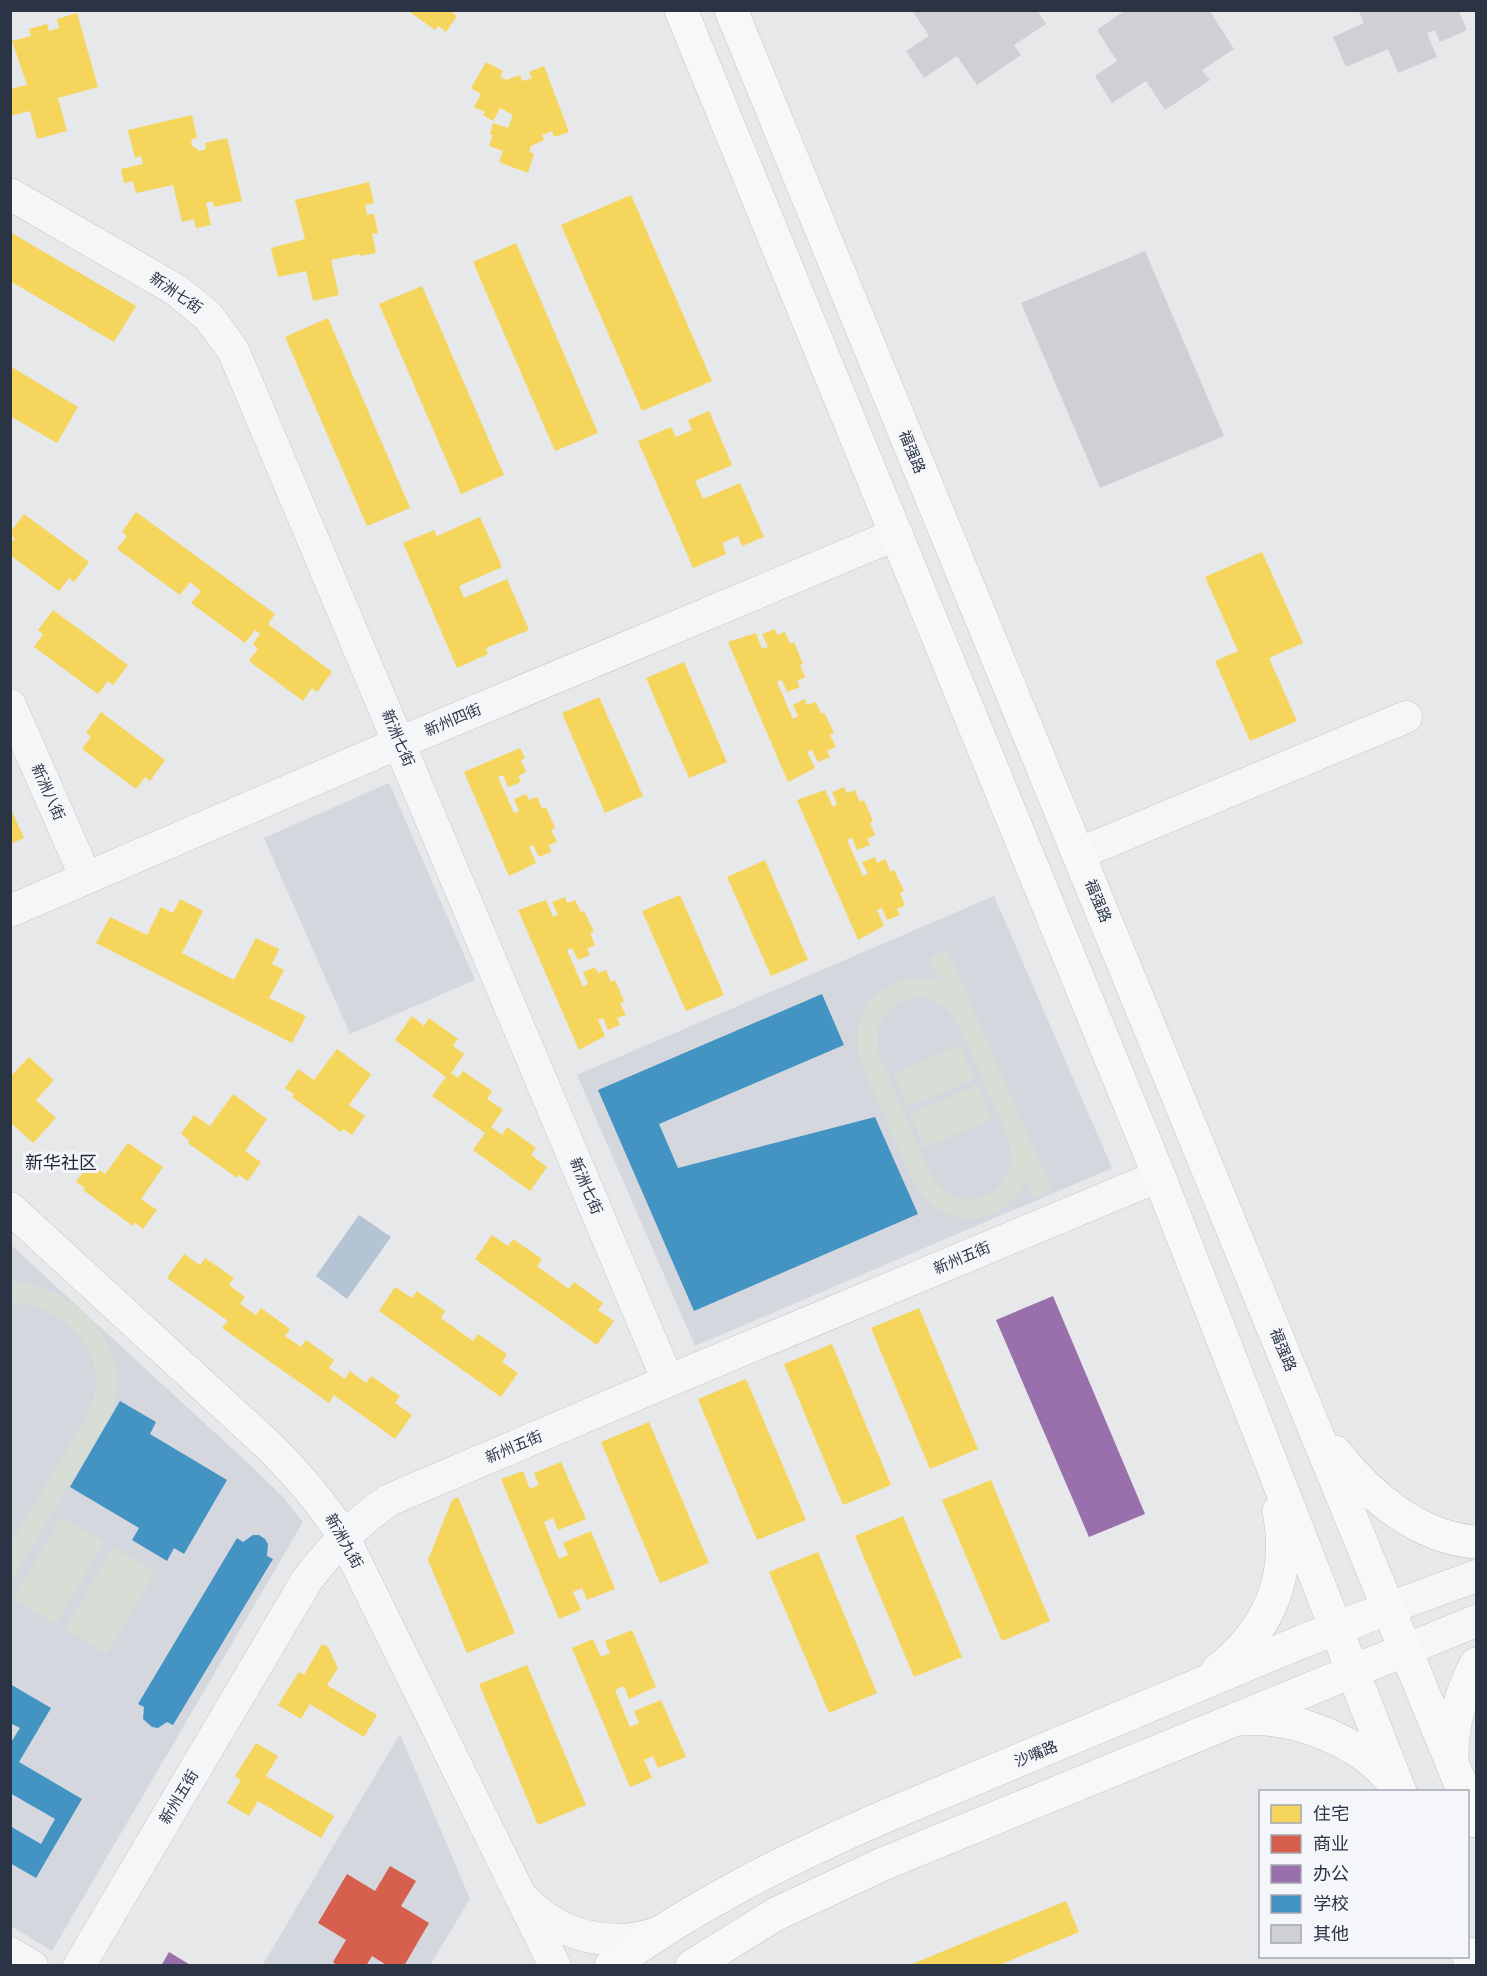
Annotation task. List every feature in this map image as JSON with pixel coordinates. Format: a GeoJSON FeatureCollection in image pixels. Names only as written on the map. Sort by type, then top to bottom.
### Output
{"type":"FeatureCollection","features":[{"type":"Feature","properties":{"kind":"main road"},"geometry":{"type":"LineString","coordinates":[[681,10],[1159,1176],[1267,1447],[1399,1790]]}},
{"type":"Feature","properties":{"kind":"main road","name":"福强路"},"geometry":{"type":"LineString","coordinates":[[731,10],[1458,1777]]}},
{"type":"Feature","properties":{"kind":"main road"},"geometry":{"type":"LineString","coordinates":[[741,157],[784,139]]}},
{"type":"Feature","properties":{"kind":"main road"},"geometry":{"type":"LineString","coordinates":[[1311,1419],[1336,1454],[1362,1484],[1395,1511],[1430,1530],[1476,1542]]}},
{"type":"Feature","properties":{"kind":"main road"},"geometry":{"type":"LineString","coordinates":[[1193,1689],[1243,1648],[1259,1628],[1270,1608],[1277,1587],[1283,1555],[1281,1520],[1267,1447]]}},
{"type":"Feature","properties":{"kind":"main road","name":"沙嘴路"},"geometry":{"type":"LineString","coordinates":[[611,1965],[727,1891],[824,1843],[891,1813],[1389,1608]]}},
{"type":"Feature","properties":{"kind":"main road"},"geometry":{"type":"LineString","coordinates":[[692,1965],[768,1919],[846,1881],[1405,1650]]}},
{"type":"Feature","properties":{"kind":"main road"},"geometry":{"type":"LineString","coordinates":[[1458,1777],[1452,1735],[1457,1708],[1476,1664]]}},
{"type":"Feature","properties":{"kind":"main road"},"geometry":{"type":"LineString","coordinates":[[1229,1722],[1253,1719],[1275,1721],[1311,1730],[1343,1742],[1376,1764],[1398,1790]]}},
{"type":"Feature","properties":{"kind":"main road"},"geometry":{"type":"LineString","coordinates":[[1469,1805],[1476,1821]]}},
{"type":"Feature","properties":{"kind":"street","name":"新洲七街"},"geometry":{"type":"LineString","coordinates":[[10,194],[193,302],[222,332],[242,368],[668,1381]]}},
{"type":"Feature","properties":{"kind":"street","name":"新州四街"},"geometry":{"type":"LineString","coordinates":[[10,911],[399,743],[897,534]]}},
{"type":"Feature","properties":{"kind":"street","name":"新洲八街"},"geometry":{"type":"LineString","coordinates":[[10,705],[86,878]]}},
{"type":"Feature","properties":{"kind":"street"},"geometry":{"type":"LineString","coordinates":[[1078,854],[1406,717]]}},
{"type":"Feature","properties":{"kind":"street","name":"新州五街"},"geometry":{"type":"LineString","coordinates":[[79,1965],[307,1580],[343,1536],[365,1517],[389,1500],[1159,1176]]}},
{"type":"Feature","properties":{"kind":"street","name":"新洲九街"},"geometry":{"type":"LineString","coordinates":[[10,1208],[285,1462],[326,1509],[343,1536],[555,1965]]}},
{"type":"Feature","properties":{"kind":"street","name":"沙嘴路"},"geometry":{"type":"LineString","coordinates":[[1389,1608],[1476,1575]]}},
{"type":"Feature","properties":{"kind":"street"},"geometry":{"type":"LineString","coordinates":[[1405,1650],[1476,1620]]}},
{"type":"Feature","properties":{"kind":"street"},"geometry":{"type":"LineString","coordinates":[[516,1888],[533,1908],[549,1920],[565,1929],[586,1935],[611,1940],[634,1939],[655,1934],[673,1925]]}},
{"type":"Feature","properties":{"kind":"street"},"geometry":{"type":"LineString","coordinates":[[10,1953],[32,1965]]}},
{"type":"Feature","properties":{"kind":"shaded area"},"geometry":{"type":"Polygon","coordinates":[[[389,783],[475,980],[350,1034],[264,838],[389,783]]]}},
{"type":"Feature","properties":{"kind":"shaded area"},"geometry":{"type":"Polygon","coordinates":[[[994,896],[1112,1168],[695,1346],[577,1075],[994,896]]]}},
{"type":"Feature","properties":{"kind":"shaded area"},"geometry":{"type":"Polygon","coordinates":[[[947,949],[1052,1190],[1034,1198],[1026,1182],[1015,1198],[1001,1210],[986,1217],[970,1219],[954,1216],[939,1209],[925,1198],[913,1182],[861,1063],[858,1043],[859,1026],[864,1010],[873,997],[886,987],[901,981],[919,979],[939,981],[929,957],[947,949]],[[919,997],[898,1004],[884,1016],[878,1034],[880,1057],[930,1173],[942,1188],[952,1195],[964,1199],[980,1197],[995,1190],[1006,1177],[1011,1161],[1009,1141],[958,1023],[942,1005],[919,997]]]}},
{"type":"Feature","properties":{"kind":"shaded area"},"geometry":{"type":"Polygon","coordinates":[[[960,1045],[975,1079],[908,1107],[893,1074],[960,1045]]]}},
{"type":"Feature","properties":{"kind":"shaded area"},"geometry":{"type":"Polygon","coordinates":[[[977,1085],[992,1119],[924,1148],[910,1114],[977,1085]]]}},
{"type":"Feature","properties":{"kind":"shaded area"},"geometry":{"type":"Polygon","coordinates":[[[10,1244],[251,1466],[282,1496],[303,1522],[52,1951],[11,1926],[10,1244]]]}},
{"type":"Feature","properties":{"kind":"shaded area"},"geometry":{"type":"Polygon","coordinates":[[[11,1282],[51,1291],[86,1314],[100,1330],[110,1348],[116,1367],[117,1388],[106,1423],[11,1582],[11,1543],[88,1414],[95,1393],[95,1373],[91,1355],[81,1338],[68,1325],[32,1306],[11,1302],[11,1282]]]}},
{"type":"Feature","properties":{"kind":"shaded area"},"geometry":{"type":"Polygon","coordinates":[[[61,1517],[104,1542],[56,1624],[13,1599],[61,1517]]]}},
{"type":"Feature","properties":{"kind":"shaded area"},"geometry":{"type":"Polygon","coordinates":[[[113,1547],[155,1572],[107,1654],[65,1629],[113,1547]]]}},
{"type":"Feature","properties":{"kind":"shaded area"},"geometry":{"type":"Polygon","coordinates":[[[400,1734],[470,1899],[430,1965],[262,1966],[400,1734]]]}},
{"type":"Feature","properties":{"kind":"water"},"geometry":{"type":"Polygon","coordinates":[[[359,1215],[391,1237],[347,1299],[316,1276],[359,1215]]]}},
{"type":"Feature","properties":{"kind":"building: 住宅"},"geometry":{"type":"Polygon","coordinates":[[[407,10],[449,10],[457,16],[446,32],[438,26],[435,30],[407,10]]]}},
{"type":"Feature","properties":{"kind":"building: 住宅"},"geometry":{"type":"Polygon","coordinates":[[[77,13],[98,87],[58,98],[67,131],[37,139],[30,111],[10,116],[10,89],[27,85],[12,41],[31,36],[29,29],[47,24],[49,31],[59,28],[57,19],[77,13]]]}},
{"type":"Feature","properties":{"kind":"building: 住宅"},"geometry":{"type":"Polygon","coordinates":[[[486,62],[503,71],[500,76],[506,80],[520,75],[522,81],[532,78],[529,72],[544,66],[569,132],[554,137],[552,131],[542,135],[544,140],[531,146],[529,152],[534,154],[528,173],[499,162],[503,151],[489,146],[493,135],[490,134],[493,123],[508,128],[513,115],[500,108],[493,121],[483,115],[485,112],[474,107],[481,94],[471,88],[486,62]]]}},
{"type":"Feature","properties":{"kind":"building: 住宅"},"geometry":{"type":"Polygon","coordinates":[[[192,115],[197,138],[191,140],[192,146],[200,151],[206,149],[205,143],[227,138],[242,201],[214,207],[213,201],[206,203],[211,225],[196,228],[194,219],[182,222],[173,185],[136,193],[133,181],[124,183],[121,169],[143,164],[141,156],[135,158],[128,130],[192,115]]]}},
{"type":"Feature","properties":{"kind":"building: 住宅"},"geometry":{"type":"Polygon","coordinates":[[[369,182],[374,203],[365,205],[367,215],[374,214],[378,233],[372,234],[376,253],[331,260],[339,295],[313,301],[306,271],[278,277],[271,248],[305,239],[295,200],[369,182]]]}},
{"type":"Feature","properties":{"kind":"building: 住宅"},"geometry":{"type":"Polygon","coordinates":[[[631,195],[712,381],[642,411],[561,225],[631,195]]]}},
{"type":"Feature","properties":{"kind":"building: 住宅"},"geometry":{"type":"Polygon","coordinates":[[[10,232],[136,306],[114,342],[10,281],[10,232]]]}},
{"type":"Feature","properties":{"kind":"building: 住宅"},"geometry":{"type":"Polygon","coordinates":[[[516,243],[598,433],[555,451],[473,262],[516,243]]]}},
{"type":"Feature","properties":{"kind":"building: 住宅"},"geometry":{"type":"Polygon","coordinates":[[[422,286],[504,475],[461,494],[379,304],[422,286]]]}},
{"type":"Feature","properties":{"kind":"building: 住宅"},"geometry":{"type":"Polygon","coordinates":[[[328,318],[410,508],[367,526],[285,337],[328,318]]]}},
{"type":"Feature","properties":{"kind":"building: 住宅"},"geometry":{"type":"Polygon","coordinates":[[[10,366],[78,407],[57,443],[10,416],[10,366]]]}},
{"type":"Feature","properties":{"kind":"building: 住宅"},"geometry":{"type":"Polygon","coordinates":[[[709,411],[732,465],[695,481],[703,499],[740,483],[764,537],[742,546],[738,536],[722,543],[726,554],[693,568],[638,441],[671,427],[676,437],[692,430],[688,420],[709,411]]]}},
{"type":"Feature","properties":{"kind":"building: 住宅"},"geometry":{"type":"Polygon","coordinates":[[[136,512],[275,614],[268,624],[332,672],[317,692],[312,688],[303,701],[249,661],[258,649],[253,644],[260,634],[255,630],[245,643],[191,603],[201,591],[190,582],[180,595],[117,549],[127,536],[122,532],[136,512]]]}},
{"type":"Feature","properties":{"kind":"building: 住宅"},"geometry":{"type":"Polygon","coordinates":[[[24,514],[89,562],[74,582],[69,578],[59,591],[10,555],[10,544],[15,539],[10,533],[24,514]]]}},
{"type":"Feature","properties":{"kind":"building: 住宅"},"geometry":{"type":"Polygon","coordinates":[[[480,517],[502,567],[459,586],[464,598],[507,579],[529,630],[486,648],[488,654],[457,668],[403,543],[434,530],[437,536],[480,517]]]}},
{"type":"Feature","properties":{"kind":"building: 住宅"},"geometry":{"type":"Polygon","coordinates":[[[1262,552],[1303,643],[1269,658],[1297,721],[1250,741],[1215,661],[1238,651],[1205,577],[1262,552]]]}},
{"type":"Feature","properties":{"kind":"building: 住宅"},"geometry":{"type":"Polygon","coordinates":[[[53,610],[128,665],[113,685],[108,681],[98,694],[34,647],[43,634],[38,630],[53,610]]]}},
{"type":"Feature","properties":{"kind":"building: 住宅"},"geometry":{"type":"Polygon","coordinates":[[[775,629],[777,635],[785,632],[790,644],[794,642],[803,664],[800,665],[805,677],[797,681],[800,687],[787,692],[782,680],[777,682],[793,719],[798,716],[793,705],[805,699],[807,705],[816,702],[821,714],[824,712],[834,733],[830,735],[836,747],[827,751],[830,757],[818,762],[812,750],[807,752],[815,768],[788,782],[728,642],[756,633],[762,649],[768,647],[762,634],[775,629]]]}},
{"type":"Feature","properties":{"kind":"building: 住宅"},"geometry":{"type":"Polygon","coordinates":[[[684,662],[727,762],[689,778],[646,678],[684,662]]]}},
{"type":"Feature","properties":{"kind":"building: 住宅"},"geometry":{"type":"Polygon","coordinates":[[[599,697],[643,796],[605,813],[562,713],[599,697]]]}},
{"type":"Feature","properties":{"kind":"building: 住宅"},"geometry":{"type":"Polygon","coordinates":[[[101,712],[165,760],[150,781],[145,777],[136,789],[82,749],[91,737],[86,733],[101,712]]]}},
{"type":"Feature","properties":{"kind":"building: 住宅"},"geometry":{"type":"Polygon","coordinates":[[[520,748],[525,758],[521,760],[526,772],[518,776],[521,782],[508,787],[503,775],[498,777],[514,813],[519,811],[514,799],[526,794],[529,800],[537,797],[542,809],[546,807],[555,828],[551,830],[557,842],[549,845],[551,852],[539,857],[533,845],[529,847],[536,863],[509,876],[464,772],[520,748]]]}},
{"type":"Feature","properties":{"kind":"building: 住宅"},"geometry":{"type":"Polygon","coordinates":[[[844,787],[847,793],[855,790],[860,802],[864,800],[873,821],[870,823],[875,835],[867,839],[870,845],[857,850],[852,838],[847,840],[863,876],[868,874],[862,862],[875,857],[877,863],[885,859],[891,872],[894,870],[904,891],[900,893],[905,905],[897,909],[900,915],[887,920],[882,908],[877,910],[884,926],[858,940],[797,800],[825,790],[833,807],[837,804],[832,792],[844,787]]]}},
{"type":"Feature","properties":{"kind":"building: 住宅"},"geometry":{"type":"Polygon","coordinates":[[[10,807],[24,838],[10,844],[10,807]]]}},
{"type":"Feature","properties":{"kind":"building: 住宅"},"geometry":{"type":"Polygon","coordinates":[[[765,860],[808,960],[771,976],[727,877],[765,860]]]}},
{"type":"Feature","properties":{"kind":"building: 住宅"},"geometry":{"type":"Polygon","coordinates":[[[680,895],[724,995],[686,1011],[642,911],[680,895]]]}},
{"type":"Feature","properties":{"kind":"building: 住宅"},"geometry":{"type":"Polygon","coordinates":[[[565,897],[567,903],[575,900],[581,912],[584,911],[594,932],[590,933],[595,945],[587,949],[590,955],[578,960],[572,948],[567,950],[583,987],[588,984],[583,972],[595,967],[598,973],[606,970],[611,982],[615,980],[624,1001],[620,1003],[626,1015],[617,1018],[620,1025],[608,1030],[603,1018],[598,1020],[605,1036],[579,1050],[518,910],[546,900],[553,917],[558,915],[552,902],[565,897]]]}},
{"type":"Feature","properties":{"kind":"building: 住宅"},"geometry":{"type":"Polygon","coordinates":[[[180,899],[203,911],[182,953],[234,980],[256,938],[279,949],[272,964],[284,970],[269,998],[306,1016],[292,1043],[96,943],[110,917],[147,935],[161,907],[173,913],[180,899]]]}},
{"type":"Feature","properties":{"kind":"building: 住宅"},"geometry":{"type":"Polygon","coordinates":[[[412,1016],[424,1026],[429,1018],[458,1039],[453,1046],[464,1054],[451,1073],[458,1078],[463,1071],[492,1091],[487,1099],[503,1110],[491,1127],[502,1135],[507,1127],[536,1148],[531,1155],[547,1167],[530,1191],[473,1150],[485,1133],[432,1096],[446,1077],[395,1040],[412,1016]]]}},
{"type":"Feature","properties":{"kind":"building: 住宅"},"geometry":{"type":"Polygon","coordinates":[[[337,1049],[371,1074],[349,1105],[365,1116],[352,1135],[343,1129],[341,1132],[292,1097],[294,1094],[285,1088],[298,1069],[314,1080],[337,1049]]]}},
{"type":"Feature","properties":{"kind":"building: 住宅"},"geometry":{"type":"Polygon","coordinates":[[[29,1057],[54,1080],[36,1100],[56,1118],[33,1143],[10,1122],[10,1077],[29,1057]]]}},
{"type":"Feature","properties":{"kind":"building: 住宅"},"geometry":{"type":"Polygon","coordinates":[[[233,1094],[267,1119],[245,1151],[261,1162],[248,1181],[239,1175],[237,1178],[188,1143],[189,1140],[181,1134],[194,1115],[210,1126],[233,1094]]]}},
{"type":"Feature","properties":{"kind":"building: 住宅"},"geometry":{"type":"Polygon","coordinates":[[[128,1143],[163,1167],[141,1199],[157,1210],[143,1229],[135,1223],[133,1226],[83,1190],[85,1188],[76,1182],[90,1163],[105,1174],[128,1143]]]}},
{"type":"Feature","properties":{"kind":"building: 住宅"},"geometry":{"type":"Polygon","coordinates":[[[492,1235],[508,1246],[513,1239],[542,1259],[537,1266],[569,1289],[574,1282],[603,1303],[598,1310],[614,1321],[597,1345],[475,1259],[492,1235]]]}},
{"type":"Feature","properties":{"kind":"building: 住宅"},"geometry":{"type":"Polygon","coordinates":[[[184,1254],[200,1265],[205,1258],[234,1278],[229,1285],[245,1297],[240,1304],[256,1315],[261,1308],[290,1329],[285,1336],[301,1347],[306,1340],[334,1360],[329,1368],[345,1379],[350,1371],[366,1383],[371,1376],[400,1396],[395,1403],[412,1415],[395,1439],[334,1395],[329,1403],[222,1328],[228,1321],[167,1278],[184,1254]]]}},
{"type":"Feature","properties":{"kind":"building: 住宅"},"geometry":{"type":"Polygon","coordinates":[[[395,1287],[412,1298],[417,1291],[445,1311],[441,1318],[473,1341],[478,1334],[507,1354],[502,1362],[518,1373],[501,1397],[379,1311],[395,1287]]]}},
{"type":"Feature","properties":{"kind":"building: 住宅"},"geometry":{"type":"Polygon","coordinates":[[[919,1308],[978,1449],[930,1469],[871,1328],[919,1308]]]}},
{"type":"Feature","properties":{"kind":"building: 住宅"},"geometry":{"type":"Polygon","coordinates":[[[832,1344],[891,1485],[843,1505],[784,1364],[832,1344]]]}},
{"type":"Feature","properties":{"kind":"building: 住宅"},"geometry":{"type":"Polygon","coordinates":[[[746,1379],[806,1520],[757,1540],[698,1399],[746,1379]]]}},
{"type":"Feature","properties":{"kind":"building: 住宅"},"geometry":{"type":"Polygon","coordinates":[[[649,1422],[709,1563],[660,1583],[601,1442],[649,1422]]]}},
{"type":"Feature","properties":{"kind":"building: 住宅"},"geometry":{"type":"Polygon","coordinates":[[[561,1462],[586,1519],[558,1530],[553,1518],[544,1522],[559,1559],[568,1555],[563,1543],[591,1531],[615,1589],[587,1600],[582,1588],[573,1592],[581,1610],[559,1619],[501,1479],[523,1471],[530,1489],[539,1485],[534,1473],[561,1462]]]}},
{"type":"Feature","properties":{"kind":"building: 住宅"},"geometry":{"type":"Polygon","coordinates":[[[991,1480],[1050,1621],[1002,1641],[942,1500],[991,1480]]]}},
{"type":"Feature","properties":{"kind":"building: 住宅"},"geometry":{"type":"Polygon","coordinates":[[[458,1497],[515,1633],[467,1653],[428,1560],[452,1500],[458,1497]]]}},
{"type":"Feature","properties":{"kind":"building: 住宅"},"geometry":{"type":"Polygon","coordinates":[[[903,1516],[962,1657],[914,1677],[855,1536],[903,1516]]]}},
{"type":"Feature","properties":{"kind":"building: 住宅"},"geometry":{"type":"Polygon","coordinates":[[[818,1552],[877,1693],[829,1713],[769,1572],[818,1552]]]}},
{"type":"Feature","properties":{"kind":"building: 住宅"},"geometry":{"type":"Polygon","coordinates":[[[632,1630],[656,1687],[629,1699],[624,1686],[615,1690],[630,1727],[639,1723],[634,1711],[661,1700],[686,1757],[658,1768],[653,1756],[644,1760],[652,1778],[630,1787],[572,1648],[593,1639],[601,1657],[610,1653],[605,1641],[632,1630]]]}},
{"type":"Feature","properties":{"kind":"building: 住宅"},"geometry":{"type":"Polygon","coordinates":[[[322,1644],[328,1647],[338,1668],[327,1685],[377,1715],[364,1737],[310,1704],[301,1719],[278,1705],[299,1672],[304,1675],[322,1644]]]}},
{"type":"Feature","properties":{"kind":"building: 住宅"},"geometry":{"type":"Polygon","coordinates":[[[527,1665],[586,1805],[538,1825],[479,1684],[527,1665]]]}},
{"type":"Feature","properties":{"kind":"building: 住宅"},"geometry":{"type":"Polygon","coordinates":[[[256,1743],[278,1756],[266,1776],[334,1816],[321,1838],[258,1801],[249,1816],[227,1803],[241,1780],[235,1776],[256,1743]]]}},
{"type":"Feature","properties":{"kind":"building: 住宅"},"geometry":{"type":"Polygon","coordinates":[[[1066,1901],[1079,1932],[997,1966],[907,1966],[1066,1901]]]}},
{"type":"Feature","properties":{"kind":"building: 商业"},"geometry":{"type":"Polygon","coordinates":[[[390,1866],[416,1881],[401,1906],[429,1923],[404,1966],[388,1966],[372,1956],[366,1966],[338,1966],[333,1962],[346,1940],[318,1923],[347,1874],[375,1891],[390,1866]]]}},
{"type":"Feature","properties":{"kind":"building: 办公"},"geometry":{"type":"Polygon","coordinates":[[[1053,1296],[1145,1514],[1089,1537],[996,1320],[1053,1296]]]}},
{"type":"Feature","properties":{"kind":"building: 办公"},"geometry":{"type":"Polygon","coordinates":[[[169,1952],[192,1966],[161,1966],[169,1952]]]}},
{"type":"Feature","properties":{"kind":"building: 学校"},"geometry":{"type":"Polygon","coordinates":[[[822,994],[844,1045],[659,1124],[678,1168],[875,1117],[918,1214],[694,1311],[598,1090],[822,994]]]}},
{"type":"Feature","properties":{"kind":"building: 学校"},"geometry":{"type":"Polygon","coordinates":[[[120,1401],[156,1422],[150,1434],[227,1480],[184,1554],[174,1548],[167,1561],[132,1540],[139,1528],[70,1487],[120,1401]]]}},
{"type":"Feature","properties":{"kind":"building: 学校"},"geometry":{"type":"Polygon","coordinates":[[[253,1535],[259,1535],[265,1539],[268,1544],[267,1556],[273,1559],[173,1725],[167,1722],[158,1728],[152,1727],[143,1719],[144,1707],[138,1704],[237,1538],[243,1542],[253,1535]]]}},
{"type":"Feature","properties":{"kind":"building: 学校"},"geometry":{"type":"Polygon","coordinates":[[[10,1684],[51,1708],[19,1762],[82,1799],[36,1878],[10,1863],[10,1826],[41,1844],[55,1819],[10,1793],[10,1744],[20,1728],[10,1723],[10,1684]]]}},
{"type":"Feature","properties":{"kind":"building: 其他"},"geometry":{"type":"Polygon","coordinates":[[[912,10],[1037,10],[1046,24],[1014,45],[1021,55],[977,85],[957,56],[924,78],[906,51],[929,36],[912,10]]]}},
{"type":"Feature","properties":{"kind":"building: 其他"},"geometry":{"type":"Polygon","coordinates":[[[1126,10],[1209,10],[1234,49],[1202,70],[1210,80],[1165,110],[1146,81],[1112,103],[1095,76],[1117,61],[1097,30],[1126,10]]]}},
{"type":"Feature","properties":{"kind":"building: 其他"},"geometry":{"type":"Polygon","coordinates":[[[1358,10],[1458,10],[1467,30],[1440,42],[1435,30],[1427,33],[1437,57],[1398,73],[1388,49],[1346,67],[1333,37],[1364,23],[1358,10]]]}},
{"type":"Feature","properties":{"kind":"building: 其他"},"geometry":{"type":"Polygon","coordinates":[[[1145,251],[1224,436],[1100,488],[1021,303],[1145,251]]]}},
{"type":"Feature","properties":{"kind":"district","name":"新华社区"},"geometry":{"type":"Point","coordinates":[61,1163]}}]}
